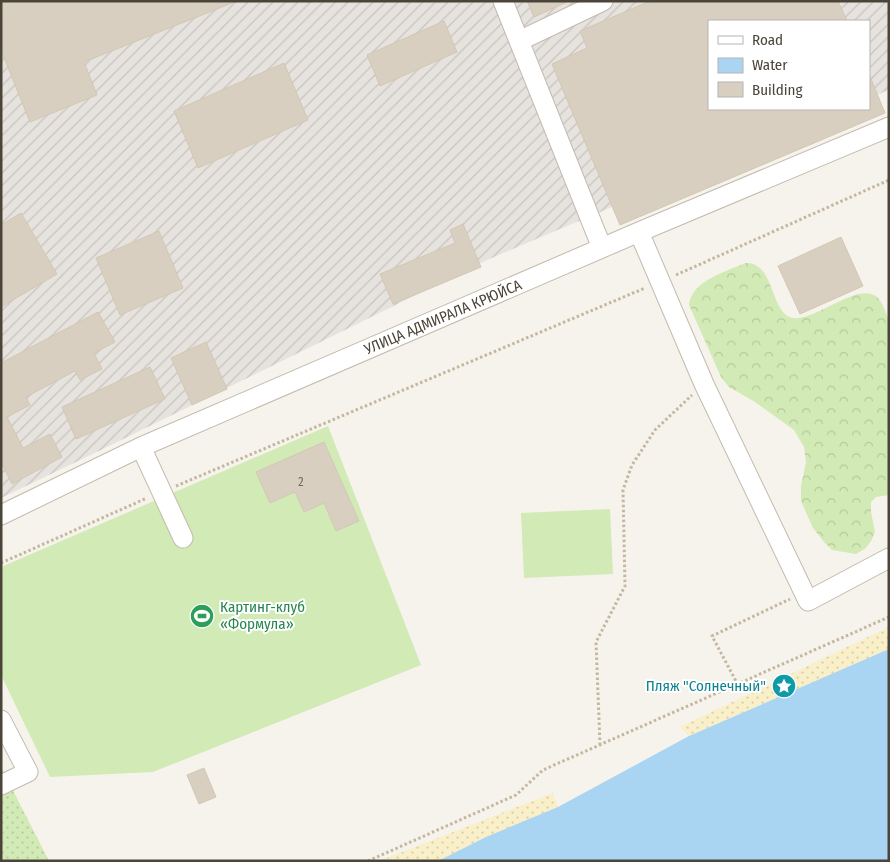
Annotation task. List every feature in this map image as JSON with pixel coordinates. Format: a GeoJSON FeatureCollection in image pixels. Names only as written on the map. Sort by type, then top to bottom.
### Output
{"type":"FeatureCollection","features":[{"type":"Feature","properties":{"kind":"street"},"geometry":{"type":"LineString","coordinates":[[503,1],[602,248]]}},
{"type":"Feature","properties":{"kind":"street"},"geometry":{"type":"LineString","coordinates":[[519,41],[604,1]]}},
{"type":"Feature","properties":{"kind":"street","name":"УЛИЦА АДМИРАЛА КРЮЙСА"},"geometry":{"type":"LineString","coordinates":[[1,515],[141,447],[639,232],[889,127]]}},
{"type":"Feature","properties":{"kind":"street"},"geometry":{"type":"LineString","coordinates":[[639,232],[704,384],[808,601],[889,558]]}},
{"type":"Feature","properties":{"kind":"street"},"geometry":{"type":"LineString","coordinates":[[141,447],[183,538]]}},
{"type":"Feature","properties":{"kind":"street"},"geometry":{"type":"LineString","coordinates":[[1,720],[28,772],[1,786]]}},
{"type":"Feature","properties":{"kind":"path"},"geometry":{"type":"LineString","coordinates":[[1,563],[162,492],[660,282],[889,180]]}},
{"type":"Feature","properties":{"kind":"path"},"geometry":{"type":"LineString","coordinates":[[600,745],[596,642],[625,586],[623,490],[632,465],[655,430],[704,384]]}},
{"type":"Feature","properties":{"kind":"path"},"geometry":{"type":"LineString","coordinates":[[738,685],[712,636],[804,593]]}},
{"type":"Feature","properties":{"kind":"path"},"geometry":{"type":"LineString","coordinates":[[368,861],[516,795],[544,770],[889,617]]}},
{"type":"Feature","properties":{"kind":"shaded area"},"geometry":{"type":"Polygon","coordinates":[[[1,1],[889,1],[889,90],[870,98],[870,20],[708,20],[708,110],[842,110],[487,260],[1,498],[1,1]]]}},
{"type":"Feature","properties":{"kind":"green space"},"geometry":{"type":"Polygon","coordinates":[[[746,263],[755,265],[762,271],[768,279],[780,308],[793,318],[813,314],[848,297],[869,293],[877,297],[881,302],[889,321],[889,495],[876,497],[871,502],[875,532],[866,548],[856,554],[832,550],[813,528],[801,501],[801,486],[806,462],[804,447],[794,430],[755,402],[729,387],[721,377],[689,305],[696,289],[703,283],[720,273],[746,263]]]}},
{"type":"Feature","properties":{"kind":"green space","name":"Картинг-клуб «Формула»"},"geometry":{"type":"Polygon","coordinates":[[[328,426],[421,665],[153,772],[50,777],[1,675],[1,567],[328,426]]]}},
{"type":"Feature","properties":{"kind":"green space"},"geometry":{"type":"Polygon","coordinates":[[[610,509],[613,574],[524,578],[521,513],[610,509]]]}},
{"type":"Feature","properties":{"kind":"green space"},"geometry":{"type":"Polygon","coordinates":[[[1,767],[49,861],[1,861],[1,767]]]}},
{"type":"Feature","properties":{"kind":"sand","name":"Пляж \"Солнечный\""},"geometry":{"type":"Polygon","coordinates":[[[889,627],[889,649],[689,736],[680,727],[889,627]]]}},
{"type":"Feature","properties":{"kind":"sand"},"geometry":{"type":"Polygon","coordinates":[[[553,793],[558,807],[486,837],[438,861],[379,861],[553,793]]]}},
{"type":"Feature","properties":{"kind":"water"},"geometry":{"type":"Polygon","coordinates":[[[889,649],[889,861],[438,861],[486,837],[558,807],[689,736],[889,649]]]}},
{"type":"Feature","properties":{"kind":"building"},"geometry":{"type":"Polygon","coordinates":[[[1,1],[237,1],[84,62],[97,95],[30,122],[1,50],[1,1]]]}},
{"type":"Feature","properties":{"kind":"building"},"geometry":{"type":"Polygon","coordinates":[[[527,1],[569,1],[534,17],[527,1]]]}},
{"type":"Feature","properties":{"kind":"building"},"geometry":{"type":"Polygon","coordinates":[[[650,1],[838,1],[847,20],[708,20],[708,110],[870,110],[870,76],[885,113],[620,225],[552,64],[587,48],[580,31],[650,1]]]}},
{"type":"Feature","properties":{"kind":"building"},"geometry":{"type":"Polygon","coordinates":[[[444,21],[457,52],[380,86],[367,55],[444,21]]]}},
{"type":"Feature","properties":{"kind":"building"},"geometry":{"type":"Polygon","coordinates":[[[284,63],[308,120],[198,168],[174,111],[284,63]]]}},
{"type":"Feature","properties":{"kind":"building"},"geometry":{"type":"Polygon","coordinates":[[[21,213],[57,274],[1,307],[1,225],[21,213]]]}},
{"type":"Feature","properties":{"kind":"building"},"geometry":{"type":"Polygon","coordinates":[[[463,224],[481,267],[393,304],[380,274],[455,243],[450,230],[463,224]]]}},
{"type":"Feature","properties":{"kind":"building"},"geometry":{"type":"Polygon","coordinates":[[[159,231],[183,288],[120,315],[96,258],[159,231]]]}},
{"type":"Feature","properties":{"kind":"building"},"geometry":{"type":"Polygon","coordinates":[[[841,237],[863,286],[800,314],[778,266],[841,237]]]}},
{"type":"Feature","properties":{"kind":"building"},"geometry":{"type":"Polygon","coordinates":[[[98,312],[115,342],[94,353],[102,369],[80,380],[75,371],[26,397],[30,405],[7,417],[23,448],[50,434],[62,457],[12,484],[1,462],[1,363],[98,312]]]}},
{"type":"Feature","properties":{"kind":"building"},"geometry":{"type":"Polygon","coordinates":[[[206,342],[227,389],[192,405],[171,358],[206,342]]]}},
{"type":"Feature","properties":{"kind":"building"},"geometry":{"type":"Polygon","coordinates":[[[150,367],[165,399],[76,439],[62,407],[150,367]]]}},
{"type":"Feature","properties":{"kind":"building"},"geometry":{"type":"Polygon","coordinates":[[[324,442],[359,521],[336,531],[324,503],[304,512],[295,492],[270,503],[256,472],[324,442]]]}},
{"type":"Feature","properties":{"kind":"building"},"geometry":{"type":"Polygon","coordinates":[[[204,768],[216,797],[199,804],[187,775],[204,768]]]}},
{"type":"Feature","properties":{"kind":"place","name":"Картинг-клуб «Формула»"},"geometry":{"type":"Point","coordinates":[202,616]}},
{"type":"Feature","properties":{"kind":"place","name":"Пляж \"Солнечный\""},"geometry":{"type":"Point","coordinates":[784,686]}}]}
